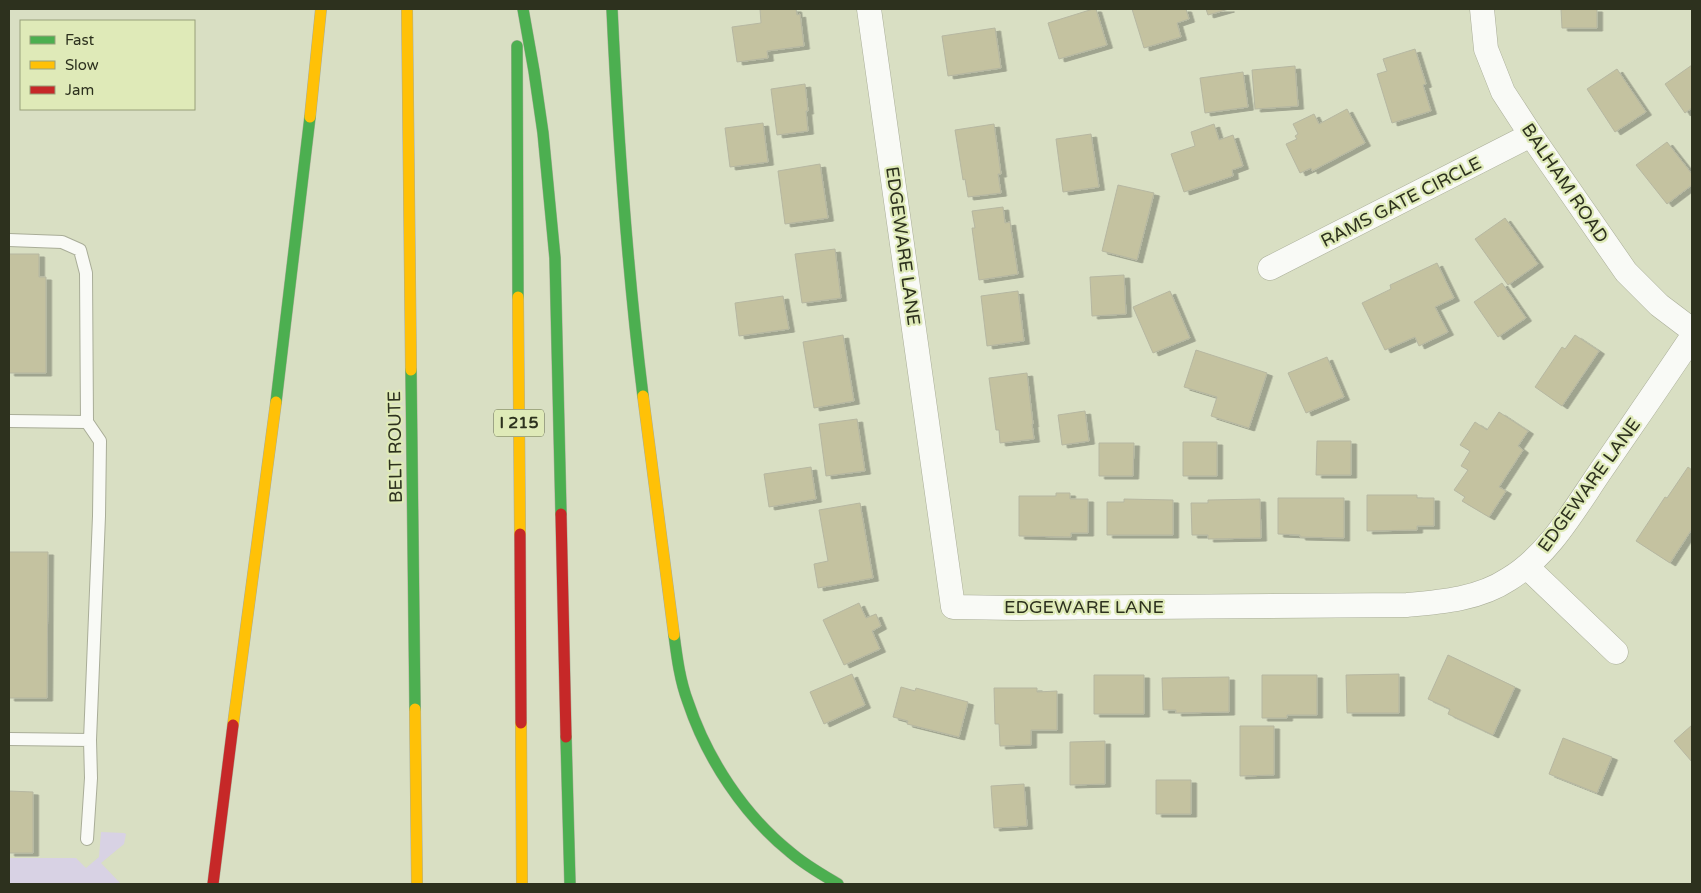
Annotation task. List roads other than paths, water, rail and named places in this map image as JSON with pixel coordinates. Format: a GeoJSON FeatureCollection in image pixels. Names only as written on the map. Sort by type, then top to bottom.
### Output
{"type":"FeatureCollection","features":[{"type":"Feature","properties":{"kind":"highway"},"geometry":{"type":"LineString","coordinates":[[213,884],[242,648],[283,357],[321,9]]}},
{"type":"Feature","properties":{"kind":"highway","name":"BELT ROUTE"},"geometry":{"type":"LineString","coordinates":[[407,9],[417,884]]}},
{"type":"Feature","properties":{"kind":"highway","name":"I 215"},"geometry":{"type":"LineString","coordinates":[[516,9],[522,884]]}},
{"type":"Feature","properties":{"kind":"highway"},"geometry":{"type":"LineString","coordinates":[[523,9],[541,110],[549,178],[555,258],[570,884]]}},
{"type":"Feature","properties":{"kind":"highway"},"geometry":{"type":"LineString","coordinates":[[612,9],[618,132],[632,299],[677,660],[690,710],[712,758],[738,800],[773,839],[796,858],[838,884]]}},
{"type":"Feature","properties":{"kind":"street","name":"EDGEWARE LANE"},"geometry":{"type":"LineString","coordinates":[[869,9],[953,607],[1407,605],[1448,602],[1488,591],[1527,567],[1558,533],[1692,338]]}},
{"type":"Feature","properties":{"kind":"street","name":"BALHAM ROAD"},"geometry":{"type":"LineString","coordinates":[[1482,9],[1486,49],[1503,92],[1531,135],[1626,272],[1659,305],[1692,330]]}},
{"type":"Feature","properties":{"kind":"street","name":"RAMS GATE CIRCLE"},"geometry":{"type":"LineString","coordinates":[[1270,268],[1531,135]]}},
{"type":"Feature","properties":{"kind":"street"},"geometry":{"type":"LineString","coordinates":[[1527,567],[1616,652]]}},
{"type":"Feature","properties":{"kind":"lane"},"geometry":{"type":"LineString","coordinates":[[9,240],[62,242],[80,250],[86,273],[88,422],[100,441],[100,516],[90,740],[92,778],[87,839]]}},
{"type":"Feature","properties":{"kind":"lane"},"geometry":{"type":"LineString","coordinates":[[9,421],[88,422]]}},
{"type":"Feature","properties":{"kind":"lane"},"geometry":{"type":"LineString","coordinates":[[9,739],[90,740]]}}]}
